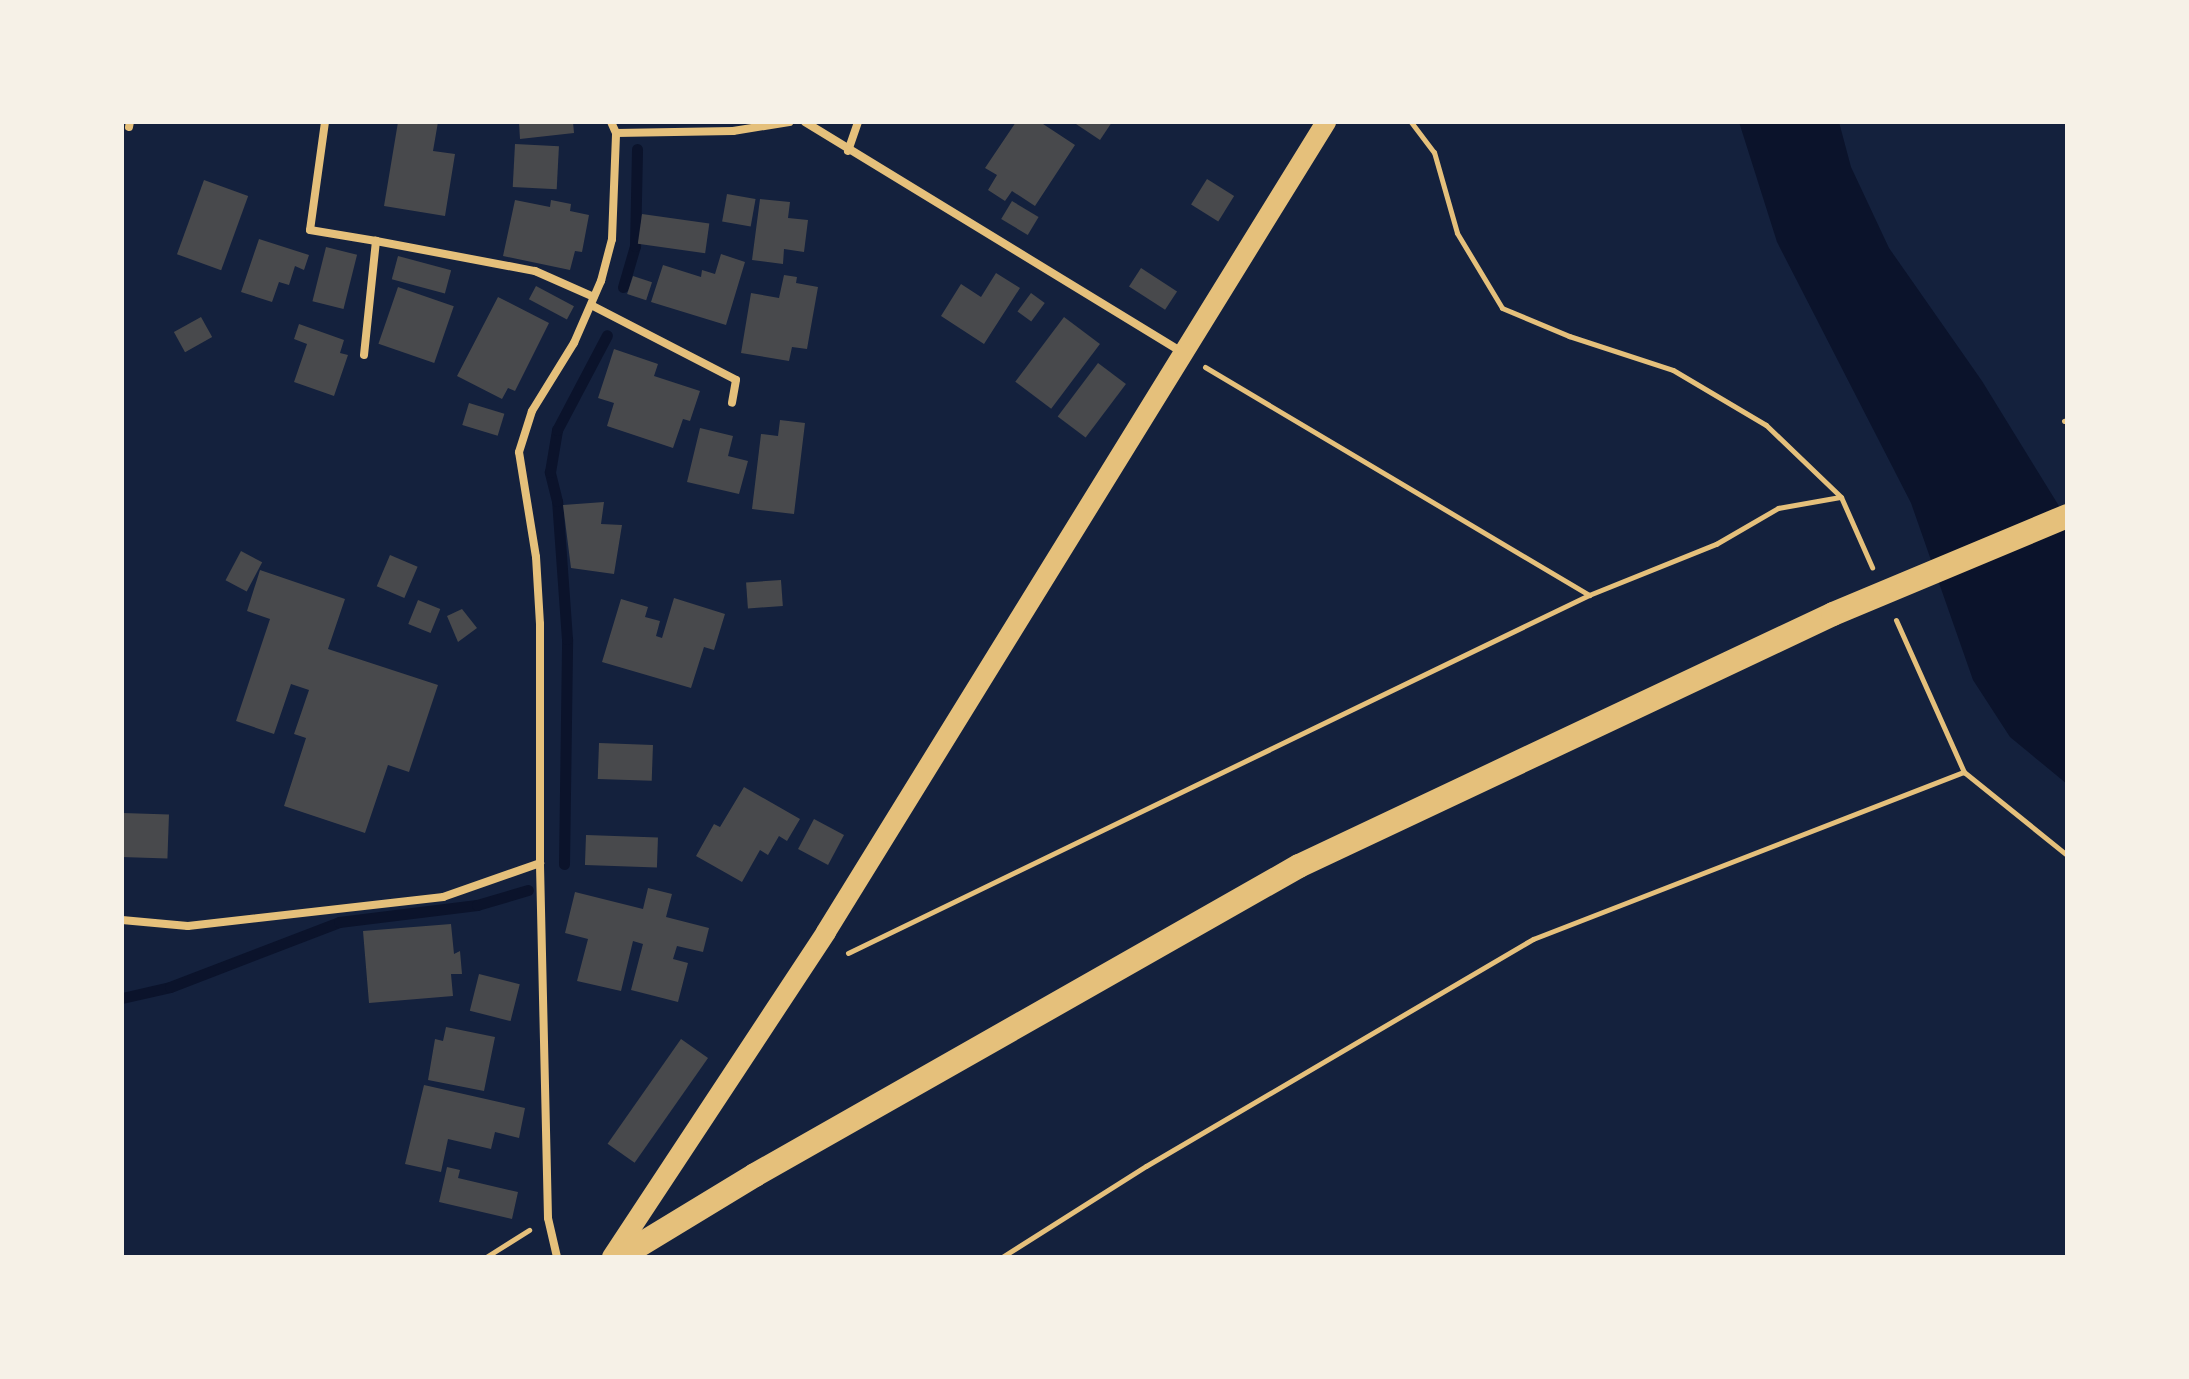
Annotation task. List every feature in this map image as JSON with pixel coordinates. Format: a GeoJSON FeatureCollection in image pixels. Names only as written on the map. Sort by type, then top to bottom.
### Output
{"type":"FeatureCollection","features":[{"type":"Feature","properties":{"kind":"highway"},"geometry":{"type":"LineString","coordinates":[[620,1257],[755,1175],[1299,866],[1833,614],[2067,516]]}},
{"type":"Feature","properties":{"kind":"main road"},"geometry":{"type":"LineString","coordinates":[[612,1257],[795,978],[1326,122]]}},
{"type":"Feature","properties":{"kind":"street"},"geometry":{"type":"LineString","coordinates":[[325,122],[310,230],[535,271],[736,380],[732,403]]}},
{"type":"Feature","properties":{"kind":"street"},"geometry":{"type":"LineString","coordinates":[[557,1257],[548,1218],[540,863],[540,624],[536,557],[519,452],[532,411],[574,343],[592,301],[612,239],[616,133],[611,122]]}},
{"type":"Feature","properties":{"kind":"street"},"geometry":{"type":"LineString","coordinates":[[616,133],[733,131],[789,122]]}},
{"type":"Feature","properties":{"kind":"street"},"geometry":{"type":"LineString","coordinates":[[805,122],[1182,353]]}},
{"type":"Feature","properties":{"kind":"street"},"geometry":{"type":"LineString","coordinates":[[848,151],[858,122]]}},
{"type":"Feature","properties":{"kind":"street"},"geometry":{"type":"LineString","coordinates":[[364,355],[376,241]]}},
{"type":"Feature","properties":{"kind":"street"},"geometry":{"type":"LineString","coordinates":[[122,920],[188,926],[443,897],[540,863]]}},
{"type":"Feature","properties":{"kind":"path"},"geometry":{"type":"LineString","coordinates":[[1411,122],[1434,152],[1457,233],[1502,308],[1569,336],[1673,370],[1766,425],[1841,497],[1873,569]]}},
{"type":"Feature","properties":{"kind":"path"},"geometry":{"type":"LineString","coordinates":[[1182,353],[1589,595]]}},
{"type":"Feature","properties":{"kind":"path"},"geometry":{"type":"LineString","coordinates":[[795,978],[1589,595],[1716,544],[1778,508],[1841,497]]}},
{"type":"Feature","properties":{"kind":"path"},"geometry":{"type":"LineString","coordinates":[[1893,613],[1964,772],[2067,855]]}},
{"type":"Feature","properties":{"kind":"path"},"geometry":{"type":"LineString","coordinates":[[1002,1257],[1146,1166],[1533,939],[1964,772]]}},
{"type":"Feature","properties":{"kind":"path"},"geometry":{"type":"LineString","coordinates":[[486,1257],[548,1218]]}},
{"type":"Feature","properties":{"kind":"water"},"geometry":{"type":"Polygon","coordinates":[[[1739,122],[1839,122],[1851,167],[1889,248],[1982,381],[2067,519],[2067,784],[2010,737],[1973,680],[1911,503],[1777,242],[1739,122]]]}},
{"type":"Feature","properties":{"kind":"building"},"geometry":{"type":"Polygon","coordinates":[[[398,122],[438,122],[433,151],[455,154],[445,216],[384,206],[398,122]]]}},
{"type":"Feature","properties":{"kind":"building"},"geometry":{"type":"Polygon","coordinates":[[[519,122],[573,122],[574,133],[520,139],[519,122]]]}},
{"type":"Feature","properties":{"kind":"building"},"geometry":{"type":"Polygon","coordinates":[[[1016,122],[1040,122],[1075,145],[1035,206],[1012,191],[1005,201],[988,190],[997,175],[985,168],[1016,122]]]}},
{"type":"Feature","properties":{"kind":"building"},"geometry":{"type":"Polygon","coordinates":[[[1073,122],[1112,122],[1100,140],[1073,122]]]}},
{"type":"Feature","properties":{"kind":"building"},"geometry":{"type":"Polygon","coordinates":[[[515,144],[559,146],[557,189],[513,187],[515,144]]]}},
{"type":"Feature","properties":{"kind":"building"},"geometry":{"type":"Polygon","coordinates":[[[1207,179],[1234,196],[1218,221],[1191,204],[1207,179]]]}},
{"type":"Feature","properties":{"kind":"building"},"geometry":{"type":"Polygon","coordinates":[[[204,180],[248,196],[221,270],[177,254],[204,180]]]}},
{"type":"Feature","properties":{"kind":"building"},"geometry":{"type":"Polygon","coordinates":[[[727,194],[756,199],[751,227],[722,222],[727,194]]]}},
{"type":"Feature","properties":{"kind":"building"},"geometry":{"type":"Polygon","coordinates":[[[760,199],[790,202],[788,218],[808,220],[804,252],[784,249],[783,264],[752,260],[760,199]]]}},
{"type":"Feature","properties":{"kind":"building"},"geometry":{"type":"Polygon","coordinates":[[[515,200],[550,207],[551,200],[571,204],[570,211],[589,215],[582,252],[575,251],[570,270],[503,256],[515,200]]]}},
{"type":"Feature","properties":{"kind":"building"},"geometry":{"type":"Polygon","coordinates":[[[1012,201],[1039,217],[1028,235],[1001,219],[1012,201]]]}},
{"type":"Feature","properties":{"kind":"building"},"geometry":{"type":"Polygon","coordinates":[[[642,214],[709,223],[705,253],[638,244],[642,214]]]}},
{"type":"Feature","properties":{"kind":"building"},"geometry":{"type":"Polygon","coordinates":[[[259,239],[309,255],[304,270],[295,266],[289,285],[279,282],[272,302],[241,292],[259,239]]]}},
{"type":"Feature","properties":{"kind":"building"},"geometry":{"type":"Polygon","coordinates":[[[326,247],[357,255],[344,309],[312,301],[326,247]]]}},
{"type":"Feature","properties":{"kind":"building"},"geometry":{"type":"Polygon","coordinates":[[[721,254],[745,262],[726,325],[651,302],[663,265],[701,277],[702,270],[715,274],[721,254]]]}},
{"type":"Feature","properties":{"kind":"building"},"geometry":{"type":"Polygon","coordinates":[[[398,256],[451,270],[445,293],[392,279],[398,256]]]}},
{"type":"Feature","properties":{"kind":"building"},"geometry":{"type":"Polygon","coordinates":[[[1141,268],[1177,291],[1165,310],[1129,286],[1141,268]]]}},
{"type":"Feature","properties":{"kind":"building"},"geometry":{"type":"Polygon","coordinates":[[[996,273],[1020,288],[984,344],[941,316],[961,284],[981,297],[996,273]]]}},
{"type":"Feature","properties":{"kind":"building"},"geometry":{"type":"Polygon","coordinates":[[[784,275],[797,277],[796,283],[818,287],[807,349],[792,347],[789,361],[741,353],[751,293],[779,298],[784,275]]]}},
{"type":"Feature","properties":{"kind":"building"},"geometry":{"type":"Polygon","coordinates":[[[633,276],[652,282],[646,300],[627,294],[633,276]]]}},
{"type":"Feature","properties":{"kind":"building"},"geometry":{"type":"Polygon","coordinates":[[[536,286],[574,306],[567,319],[529,299],[536,286]]]}},
{"type":"Feature","properties":{"kind":"building"},"geometry":{"type":"Polygon","coordinates":[[[398,287],[454,306],[434,363],[378,344],[398,287]]]}},
{"type":"Feature","properties":{"kind":"building"},"geometry":{"type":"Polygon","coordinates":[[[1031,293],[1045,303],[1031,322],[1017,312],[1031,293]]]}},
{"type":"Feature","properties":{"kind":"building"},"geometry":{"type":"Polygon","coordinates":[[[498,297],[549,323],[515,391],[508,388],[502,399],[457,376],[498,297]]]}},
{"type":"Feature","properties":{"kind":"building"},"geometry":{"type":"Polygon","coordinates":[[[201,317],[212,337],[185,352],[174,332],[201,317]]]}},
{"type":"Feature","properties":{"kind":"building"},"geometry":{"type":"Polygon","coordinates":[[[1064,317],[1100,344],[1051,409],[1015,382],[1064,317]]]}},
{"type":"Feature","properties":{"kind":"building"},"geometry":{"type":"Polygon","coordinates":[[[299,324],[344,340],[340,353],[348,355],[334,396],[294,382],[307,344],[294,339],[299,324]]]}},
{"type":"Feature","properties":{"kind":"building"},"geometry":{"type":"Polygon","coordinates":[[[614,349],[658,364],[654,376],[700,391],[690,421],[683,419],[673,448],[607,426],[614,403],[598,398],[614,349]]]}},
{"type":"Feature","properties":{"kind":"building"},"geometry":{"type":"Polygon","coordinates":[[[1098,363],[1126,384],[1086,438],[1058,417],[1098,363]]]}},
{"type":"Feature","properties":{"kind":"building"},"geometry":{"type":"Polygon","coordinates":[[[469,403],[504,414],[498,436],[462,425],[469,403]]]}},
{"type":"Feature","properties":{"kind":"building"},"geometry":{"type":"Polygon","coordinates":[[[780,420],[805,423],[794,514],[752,509],[761,434],[778,436],[780,420]]]}},
{"type":"Feature","properties":{"kind":"building"},"geometry":{"type":"Polygon","coordinates":[[[700,428],[733,436],[728,456],[748,461],[739,494],[687,482],[700,428]]]}},
{"type":"Feature","properties":{"kind":"building"},"geometry":{"type":"Polygon","coordinates":[[[604,502],[601,524],[622,525],[614,574],[571,568],[563,505],[604,502]]]}},
{"type":"Feature","properties":{"kind":"building"},"geometry":{"type":"Polygon","coordinates":[[[241,551],[262,562],[247,591],[226,580],[241,551]]]}},
{"type":"Feature","properties":{"kind":"building"},"geometry":{"type":"Polygon","coordinates":[[[390,555],[418,567],[404,598],[377,586],[390,555]]]}},
{"type":"Feature","properties":{"kind":"building"},"geometry":{"type":"Polygon","coordinates":[[[260,570],[345,599],[328,649],[438,685],[409,772],[388,765],[365,833],[284,806],[306,738],[294,734],[309,690],[291,684],[274,734],[236,721],[270,619],[247,611],[260,570]]]}},
{"type":"Feature","properties":{"kind":"building"},"geometry":{"type":"Polygon","coordinates":[[[781,580],[783,606],[748,608],[746,582],[781,580]]]}},
{"type":"Feature","properties":{"kind":"building"},"geometry":{"type":"Polygon","coordinates":[[[674,598],[725,614],[714,650],[704,647],[691,688],[602,662],[621,599],[648,607],[645,617],[660,621],[656,636],[662,638],[674,598]]]}},
{"type":"Feature","properties":{"kind":"building"},"geometry":{"type":"Polygon","coordinates":[[[418,600],[440,609],[431,633],[408,624],[418,600]]]}},
{"type":"Feature","properties":{"kind":"building"},"geometry":{"type":"Polygon","coordinates":[[[462,609],[477,628],[458,642],[447,616],[462,609]]]}},
{"type":"Feature","properties":{"kind":"building"},"geometry":{"type":"Polygon","coordinates":[[[599,743],[653,745],[652,781],[598,779],[599,743]]]}},
{"type":"Feature","properties":{"kind":"building"},"geometry":{"type":"Polygon","coordinates":[[[744,787],[800,819],[787,841],[779,836],[768,855],[760,850],[742,882],[696,856],[714,824],[720,827],[744,787]]]}},
{"type":"Feature","properties":{"kind":"building"},"geometry":{"type":"Polygon","coordinates":[[[123,813],[169,815],[167,859],[122,857],[123,813]]]}},
{"type":"Feature","properties":{"kind":"building"},"geometry":{"type":"Polygon","coordinates":[[[814,819],[844,835],[828,865],[798,849],[814,819]]]}},
{"type":"Feature","properties":{"kind":"building"},"geometry":{"type":"Polygon","coordinates":[[[586,835],[658,838],[657,867],[585,865],[586,835]]]}},
{"type":"Feature","properties":{"kind":"building"},"geometry":{"type":"Polygon","coordinates":[[[648,888],[672,894],[666,917],[709,928],[703,952],[677,946],[673,959],[688,963],[678,1002],[631,990],[643,944],[633,941],[621,991],[577,981],[588,939],[565,933],[575,892],[643,909],[648,888]]]}},
{"type":"Feature","properties":{"kind":"building"},"geometry":{"type":"Polygon","coordinates":[[[451,924],[454,954],[460,951],[462,974],[451,974],[453,996],[369,1003],[363,931],[451,924]]]}},
{"type":"Feature","properties":{"kind":"building"},"geometry":{"type":"Polygon","coordinates":[[[479,974],[520,984],[511,1021],[470,1011],[479,974]]]}},
{"type":"Feature","properties":{"kind":"building"},"geometry":{"type":"Polygon","coordinates":[[[446,1027],[495,1037],[484,1091],[428,1080],[435,1039],[443,1041],[446,1027]]]}},
{"type":"Feature","properties":{"kind":"building"},"geometry":{"type":"Polygon","coordinates":[[[681,1039],[708,1058],[635,1163],[608,1144],[681,1039]]]}},
{"type":"Feature","properties":{"kind":"building"},"geometry":{"type":"Polygon","coordinates":[[[424,1085],[525,1108],[519,1138],[495,1132],[491,1149],[448,1139],[441,1172],[405,1164],[424,1085]]]}},
{"type":"Feature","properties":{"kind":"building"},"geometry":{"type":"Polygon","coordinates":[[[447,1167],[460,1170],[458,1178],[518,1192],[512,1219],[439,1202],[447,1167]]]}},
{"type":"Feature","properties":{"kind":"waterway"},"geometry":{"type":"LineString","coordinates":[[623,287],[635,246],[637,149]]}},
{"type":"Feature","properties":{"kind":"waterway"},"geometry":{"type":"LineString","coordinates":[[564,864],[567,639],[557,501],[550,472],[557,430],[607,335]]}},
{"type":"Feature","properties":{"kind":"waterway"},"geometry":{"type":"LineString","coordinates":[[122,998],[170,987],[339,922],[477,905],[528,890]]}}]}
